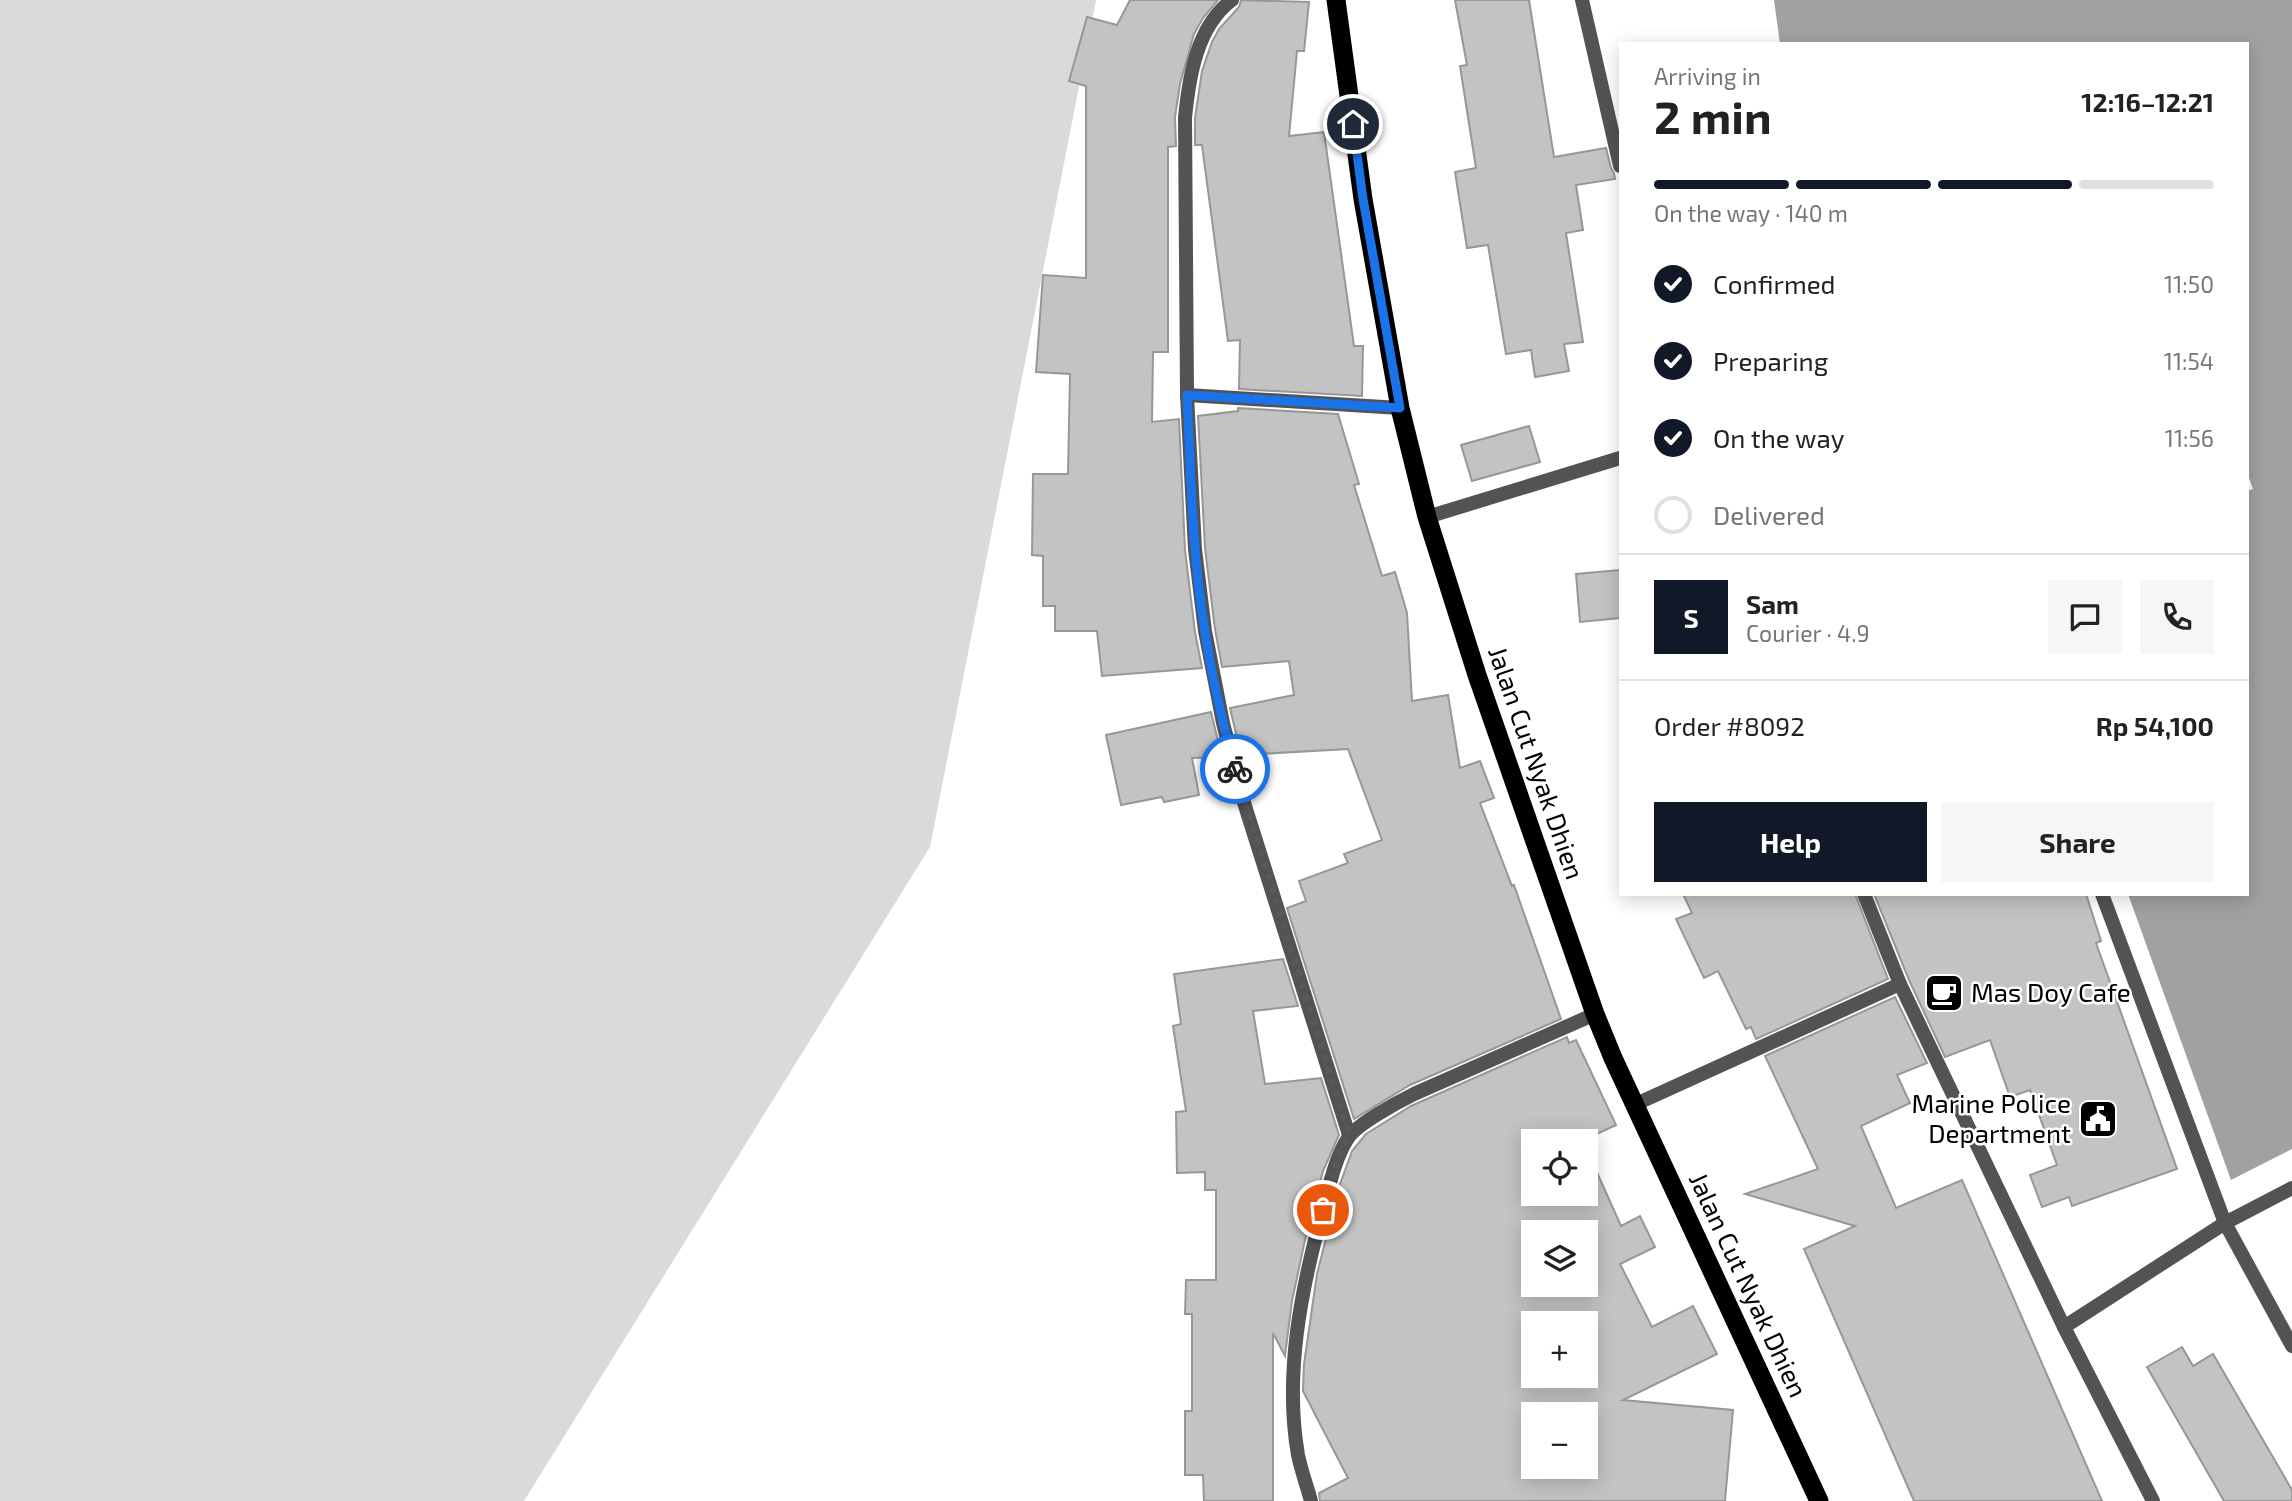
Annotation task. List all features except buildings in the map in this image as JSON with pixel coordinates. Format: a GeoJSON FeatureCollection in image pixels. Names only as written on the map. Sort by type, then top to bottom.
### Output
{"type":"FeatureCollection","features":[{"type":"Feature","properties":{"kind":"highway","name":"Jalan Cut Nyak Dhien"},"geometry":{"type":"LineString","coordinates":[[1336,0],[1363,199],[1400,408],[1427,517],[1477,676],[1595,1014],[1613,1058],[1819,1501]]}},
{"type":"Feature","properties":{"kind":"street"},"geometry":{"type":"LineString","coordinates":[[1232,0],[1220,9],[1207,26],[1188,85],[1185,118],[1187,395],[1195,549],[1205,631],[1223,723],[1240,790],[1349,1135]]}},
{"type":"Feature","properties":{"kind":"street"},"geometry":{"type":"LineString","coordinates":[[1581,0],[1619,162]]}},
{"type":"Feature","properties":{"kind":"street"},"geometry":{"type":"LineString","coordinates":[[1187,395],[1400,408]]}},
{"type":"Feature","properties":{"kind":"street"},"geometry":{"type":"LineString","coordinates":[[1427,517],[1619,458]]}},
{"type":"Feature","properties":{"kind":"street"},"geometry":{"type":"LineString","coordinates":[[1865,896],[1900,984],[2064,1327],[2153,1501]]}},
{"type":"Feature","properties":{"kind":"street"},"geometry":{"type":"LineString","coordinates":[[2103,896],[2225,1223],[2292,1346]]}},
{"type":"Feature","properties":{"kind":"street"},"geometry":{"type":"LineString","coordinates":[[1636,1104],[1900,984]]}},
{"type":"Feature","properties":{"kind":"street"},"geometry":{"type":"LineString","coordinates":[[1311,1501],[1298,1457],[1294,1418],[1296,1344],[1317,1230],[1338,1159],[1349,1135],[1391,1106],[1414,1094],[1595,1014]]}},
{"type":"Feature","properties":{"kind":"street"},"geometry":{"type":"LineString","coordinates":[[2064,1327],[2225,1223],[2292,1188]]}},
{"type":"Feature","properties":{"kind":"shaded area"},"geometry":{"type":"Polygon","coordinates":[[[0,0],[1096,0],[930,847],[524,1501],[0,1501],[0,0]]]}},
{"type":"Feature","properties":{"kind":"shaded area"},"geometry":{"type":"Polygon","coordinates":[[[1774,0],[2292,0],[2292,1149],[2231,1180],[2129,896],[2249,896],[2249,490],[2253,489],[2249,478],[2249,42],[1780,42],[1774,0]]]}},
{"type":"Feature","properties":{"kind":"way so far"},"geometry":{"type":"LineString","coordinates":[[1235,769],[1349,1135],[1338,1159],[1323,1210]]}},
{"type":"Feature","properties":{"kind":"place","name":"Mas Doy Cafe"},"geometry":{"type":"Point","coordinates":[1944,993]}},
{"type":"Feature","properties":{"kind":"place","name":"Marine Police Department"},"geometry":{"type":"Point","coordinates":[2098,1119]}},
{"type":"Feature","properties":{"kind":"route"},"geometry":{"type":"LineString","coordinates":[[1235,769],[1205,631],[1195,549],[1187,395],[1400,408],[1363,199],[1353,124]]}}]}
